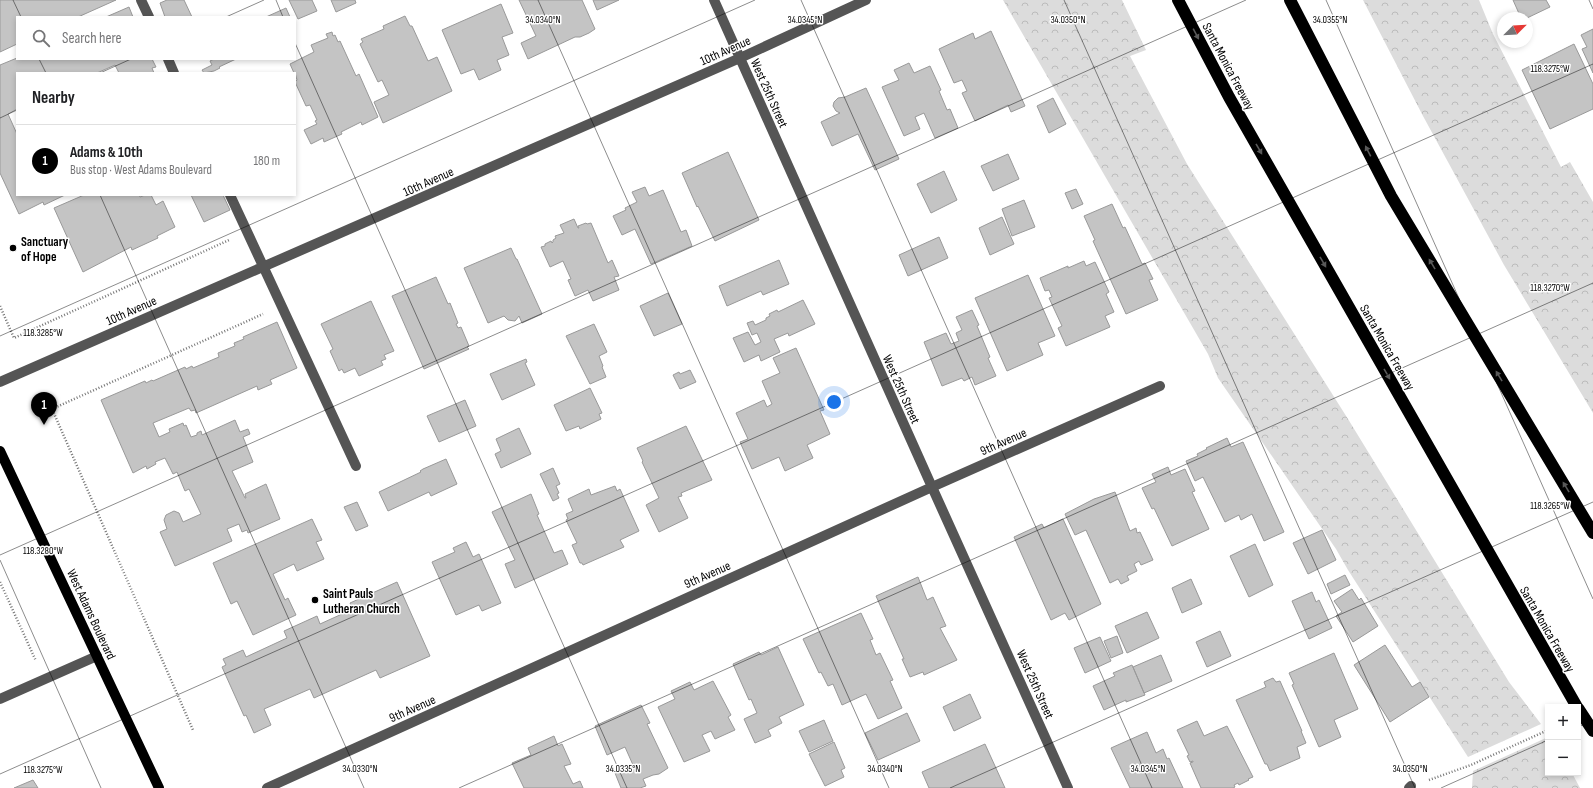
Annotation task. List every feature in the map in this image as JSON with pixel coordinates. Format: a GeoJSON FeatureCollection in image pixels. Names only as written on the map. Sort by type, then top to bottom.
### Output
{"type":"FeatureCollection","features":[{"type":"Feature","properties":{"kind":"highway","name":"Santa Monica Freeway"},"geometry":{"type":"LineString","coordinates":[[1178,0],[1229,97],[1576,704]]}},
{"type":"Feature","properties":{"kind":"highway"},"geometry":{"type":"LineString","coordinates":[[1290,0],[1391,196],[1593,532]]}},
{"type":"Feature","properties":{"kind":"highway","name":"Santa Monica Freeway"},"geometry":{"type":"LineString","coordinates":[[1581,713],[1593,731]]}},
{"type":"Feature","properties":{"kind":"main road","name":"West Adams Boulevard"},"geometry":{"type":"LineString","coordinates":[[0,451],[159,788]]}},
{"type":"Feature","properties":{"kind":"street"},"geometry":{"type":"LineString","coordinates":[[141,0],[149,16]]}},
{"type":"Feature","properties":{"kind":"street","name":"West 25th Street"},"geometry":{"type":"LineString","coordinates":[[714,0],[1068,788]]}},
{"type":"Feature","properties":{"kind":"street","name":"10th Avenue"},"geometry":{"type":"LineString","coordinates":[[0,382],[740,58],[866,0]]}},
{"type":"Feature","properties":{"kind":"street"},"geometry":{"type":"LineString","coordinates":[[168,60],[174,72]]}},
{"type":"Feature","properties":{"kind":"street"},"geometry":{"type":"LineString","coordinates":[[230,196],[356,466]]}},
{"type":"Feature","properties":{"kind":"street","name":"9th Avenue"},"geometry":{"type":"LineString","coordinates":[[267,788],[932,487],[1160,386]]}},
{"type":"Feature","properties":{"kind":"street"},"geometry":{"type":"LineString","coordinates":[[0,699],[97,656]]}},
{"type":"Feature","properties":{"kind":"path"},"geometry":{"type":"LineString","coordinates":[[0,306],[14,338],[230,240]]}},
{"type":"Feature","properties":{"kind":"path"},"geometry":{"type":"LineString","coordinates":[[52,409],[267,312]]}},
{"type":"Feature","properties":{"kind":"path"},"geometry":{"type":"LineString","coordinates":[[42,404],[52,409],[193,730]]}},
{"type":"Feature","properties":{"kind":"path"},"geometry":{"type":"LineString","coordinates":[[0,582],[38,667]]}},
{"type":"Feature","properties":{"kind":"path"},"geometry":{"type":"LineString","coordinates":[[1410,787],[1471,765],[1545,731]]}},
{"type":"Feature","properties":{"kind":"green space"},"geometry":{"type":"Polygon","coordinates":[[[1003,0],[1122,0],[1146,50],[1130,56],[1187,164],[1348,419],[1509,682],[1541,724],[1468,757],[1336,549],[1218,378],[1208,354],[1003,0]]]}},
{"type":"Feature","properties":{"kind":"green space"},"geometry":{"type":"Polygon","coordinates":[[[1363,0],[1479,0],[1497,42],[1497,48],[1500,48],[1561,167],[1570,162],[1593,202],[1593,413],[1504,265],[1423,116],[1363,0]]]}},
{"type":"Feature","properties":{"kind":"green space"},"geometry":{"type":"Polygon","coordinates":[[[1545,738],[1545,776],[1574,776],[1580,788],[1472,788],[1473,771],[1545,738]]]}},
{"type":"Feature","properties":{"kind":"building"},"geometry":{"type":"Polygon","coordinates":[[[0,0],[116,0],[80,16],[16,16],[16,44],[0,52],[0,0]]]}},
{"type":"Feature","properties":{"kind":"building"},"geometry":{"type":"Polygon","coordinates":[[[167,0],[184,0],[192,16],[165,16],[160,3],[167,0]]]}},
{"type":"Feature","properties":{"kind":"building"},"geometry":{"type":"Polygon","coordinates":[[[289,0],[312,0],[317,11],[298,19],[289,0]]]}},
{"type":"Feature","properties":{"kind":"building"},"geometry":{"type":"Polygon","coordinates":[[[331,0],[355,0],[356,3],[336,12],[331,0]]]}},
{"type":"Feature","properties":{"kind":"building"},"geometry":{"type":"Polygon","coordinates":[[[519,0],[582,0],[595,29],[528,59],[521,43],[536,36],[519,0]]]}},
{"type":"Feature","properties":{"kind":"building"},"geometry":{"type":"Polygon","coordinates":[[[593,0],[619,0],[597,10],[593,0]]]}},
{"type":"Feature","properties":{"kind":"building"},"geometry":{"type":"Polygon","coordinates":[[[1513,0],[1546,0],[1550,7],[1533,15],[1533,12],[1518,12],[1513,0]]]}},
{"type":"Feature","properties":{"kind":"building"},"geometry":{"type":"Polygon","coordinates":[[[501,4],[513,33],[502,37],[509,55],[497,60],[501,70],[479,80],[474,69],[461,74],[442,30],[501,4]]]}},
{"type":"Feature","properties":{"kind":"building"},"geometry":{"type":"Polygon","coordinates":[[[129,7],[133,16],[108,16],[129,7]]]}},
{"type":"Feature","properties":{"kind":"building"},"geometry":{"type":"Polygon","coordinates":[[[286,8],[290,16],[268,16],[286,8]]]}},
{"type":"Feature","properties":{"kind":"building"},"geometry":{"type":"Polygon","coordinates":[[[405,16],[410,26],[412,26],[428,61],[437,57],[452,91],[383,123],[374,102],[389,95],[382,80],[378,82],[360,44],[363,42],[361,39],[384,29],[383,26],[405,16]]]}},
{"type":"Feature","properties":{"kind":"building"},"geometry":{"type":"Polygon","coordinates":[[[1593,29],[1593,73],[1582,49],[1587,47],[1581,35],[1593,29]]]}},
{"type":"Feature","properties":{"kind":"building"},"geometry":{"type":"Polygon","coordinates":[[[991,31],[1025,106],[1011,112],[1008,105],[975,121],[962,93],[967,91],[962,80],[954,83],[939,49],[973,33],[975,39],[991,31]]]}},
{"type":"Feature","properties":{"kind":"building"},"geometry":{"type":"Polygon","coordinates":[[[332,32],[333,36],[335,35],[338,42],[340,41],[356,76],[359,74],[378,117],[362,125],[361,122],[341,132],[342,134],[324,142],[323,138],[311,144],[304,130],[317,124],[315,121],[317,120],[310,105],[306,106],[296,84],[296,72],[294,72],[290,64],[314,52],[311,45],[328,38],[326,34],[332,32]]]}},
{"type":"Feature","properties":{"kind":"building"},"geometry":{"type":"Polygon","coordinates":[[[1574,44],[1593,84],[1593,109],[1550,129],[1522,70],[1574,44]]]}},
{"type":"Feature","properties":{"kind":"building"},"geometry":{"type":"Polygon","coordinates":[[[16,58],[16,60],[152,60],[156,67],[152,68],[154,72],[118,72],[115,65],[99,72],[16,72],[16,110],[8,114],[16,132],[16,196],[63,196],[44,205],[43,202],[19,214],[0,173],[0,65],[16,58]]]}},
{"type":"Feature","properties":{"kind":"building"},"geometry":{"type":"Polygon","coordinates":[[[234,60],[214,71],[203,72],[202,70],[212,65],[210,61],[234,60]]]}},
{"type":"Feature","properties":{"kind":"building"},"geometry":{"type":"Polygon","coordinates":[[[909,63],[914,73],[930,66],[941,90],[939,91],[947,110],[950,109],[958,128],[935,138],[924,113],[915,117],[920,129],[904,136],[882,87],[899,80],[894,70],[909,63]]]}},
{"type":"Feature","properties":{"kind":"building"},"geometry":{"type":"Polygon","coordinates":[[[866,88],[899,159],[875,170],[858,134],[832,146],[821,122],[840,113],[836,111],[833,106],[834,102],[838,98],[845,97],[866,88]]]}},
{"type":"Feature","properties":{"kind":"building"},"geometry":{"type":"Polygon","coordinates":[[[1053,98],[1066,124],[1049,133],[1037,106],[1053,98]]]}},
{"type":"Feature","properties":{"kind":"building"},"geometry":{"type":"Polygon","coordinates":[[[728,152],[759,220],[715,241],[698,206],[697,207],[682,173],[728,152]]]}},
{"type":"Feature","properties":{"kind":"building"},"geometry":{"type":"Polygon","coordinates":[[[1008,154],[1019,179],[993,191],[981,166],[1008,154]]]}},
{"type":"Feature","properties":{"kind":"building"},"geometry":{"type":"Polygon","coordinates":[[[944,171],[957,200],[931,213],[917,184],[944,171]]]}},
{"type":"Feature","properties":{"kind":"building"},"geometry":{"type":"Polygon","coordinates":[[[645,187],[649,196],[663,190],[681,232],[686,230],[692,246],[651,264],[635,229],[622,235],[613,216],[626,210],[625,208],[637,202],[632,192],[645,187]]]}},
{"type":"Feature","properties":{"kind":"building"},"geometry":{"type":"Polygon","coordinates":[[[1076,189],[1083,204],[1072,209],[1065,193],[1076,189]]]}},
{"type":"Feature","properties":{"kind":"building"},"geometry":{"type":"Polygon","coordinates":[[[82,196],[152,196],[156,205],[163,201],[175,227],[157,236],[158,238],[132,250],[131,247],[83,272],[54,208],[82,196]]]}},
{"type":"Feature","properties":{"kind":"building"},"geometry":{"type":"Polygon","coordinates":[[[191,196],[223,196],[230,210],[204,222],[191,196]]]}},
{"type":"Feature","properties":{"kind":"building"},"geometry":{"type":"Polygon","coordinates":[[[1024,200],[1035,227],[1012,236],[1002,209],[1024,200]]]}},
{"type":"Feature","properties":{"kind":"building"},"geometry":{"type":"Polygon","coordinates":[[[1112,204],[1123,228],[1125,227],[1142,264],[1145,263],[1153,279],[1149,280],[1158,300],[1126,314],[1093,241],[1095,240],[1084,216],[1112,204]]]}},
{"type":"Feature","properties":{"kind":"building"},"geometry":{"type":"Polygon","coordinates":[[[1002,217],[1014,244],[990,255],[979,228],[1002,217]]]}},
{"type":"Feature","properties":{"kind":"building"},"geometry":{"type":"Polygon","coordinates":[[[574,219],[578,228],[578,226],[591,223],[608,263],[612,260],[619,276],[614,277],[619,290],[593,301],[588,290],[575,296],[568,280],[571,279],[563,261],[550,267],[541,247],[545,246],[545,244],[551,241],[552,243],[556,238],[555,236],[564,233],[560,225],[574,219]]]}},
{"type":"Feature","properties":{"kind":"building"},"geometry":{"type":"Polygon","coordinates":[[[939,237],[948,258],[908,276],[899,255],[939,237]]]}},
{"type":"Feature","properties":{"kind":"building"},"geometry":{"type":"Polygon","coordinates":[[[511,248],[542,314],[522,323],[519,316],[515,321],[508,320],[504,316],[488,323],[464,268],[511,248]]]}},
{"type":"Feature","properties":{"kind":"building"},"geometry":{"type":"Polygon","coordinates":[[[779,260],[789,284],[763,295],[761,291],[727,306],[719,286],[779,260]]]}},
{"type":"Feature","properties":{"kind":"building"},"geometry":{"type":"Polygon","coordinates":[[[1084,261],[1086,266],[1095,262],[1109,292],[1106,294],[1114,312],[1105,316],[1110,327],[1066,346],[1058,328],[1062,326],[1049,298],[1052,297],[1049,290],[1045,291],[1040,278],[1084,261]]]}},
{"type":"Feature","properties":{"kind":"building"},"geometry":{"type":"Polygon","coordinates":[[[1028,275],[1055,336],[1038,343],[1043,355],[1007,371],[975,298],[1028,275]]]}},
{"type":"Feature","properties":{"kind":"building"},"geometry":{"type":"Polygon","coordinates":[[[436,277],[448,304],[450,303],[458,323],[456,324],[458,328],[461,327],[469,349],[424,369],[392,296],[436,277]]]}},
{"type":"Feature","properties":{"kind":"building"},"geometry":{"type":"Polygon","coordinates":[[[668,293],[682,324],[654,336],[640,306],[668,293]]]}},
{"type":"Feature","properties":{"kind":"building"},"geometry":{"type":"Polygon","coordinates":[[[803,300],[815,324],[789,336],[788,333],[774,339],[780,352],[761,361],[759,355],[744,362],[733,338],[748,332],[755,345],[761,342],[757,333],[752,335],[747,323],[753,321],[755,325],[766,320],[766,318],[770,316],[769,314],[777,310],[778,312],[803,300]]]}},
{"type":"Feature","properties":{"kind":"building"},"geometry":{"type":"Polygon","coordinates":[[[371,301],[394,351],[384,355],[386,359],[381,361],[383,365],[359,376],[355,368],[344,373],[342,369],[339,371],[330,351],[333,349],[321,324],[371,301]]]}},
{"type":"Feature","properties":{"kind":"building"},"geometry":{"type":"Polygon","coordinates":[[[972,310],[979,325],[977,326],[996,376],[975,385],[972,377],[964,381],[962,378],[942,386],[924,342],[946,333],[951,344],[959,341],[956,333],[962,330],[956,317],[972,310]]]}},
{"type":"Feature","properties":{"kind":"building"},"geometry":{"type":"Polygon","coordinates":[[[277,322],[297,368],[270,380],[272,384],[258,390],[257,386],[196,413],[195,410],[191,411],[189,408],[153,423],[159,437],[170,432],[169,429],[183,423],[184,426],[186,425],[191,437],[197,435],[197,433],[201,431],[202,435],[235,420],[240,432],[248,429],[250,434],[243,437],[253,462],[232,471],[245,498],[245,494],[266,484],[280,519],[248,533],[247,530],[242,532],[239,524],[227,529],[232,541],[175,566],[160,532],[167,529],[164,520],[166,515],[174,511],[179,513],[183,522],[201,514],[189,489],[185,491],[177,472],[173,474],[165,458],[155,462],[156,464],[147,469],[146,466],[133,473],[101,400],[145,381],[146,383],[152,380],[153,381],[185,367],[186,369],[192,366],[193,368],[219,357],[218,353],[235,346],[234,343],[244,339],[243,337],[277,322]]]}},
{"type":"Feature","properties":{"kind":"building"},"geometry":{"type":"Polygon","coordinates":[[[594,324],[607,352],[599,356],[606,377],[590,384],[566,336],[594,324]]]}},
{"type":"Feature","properties":{"kind":"building"},"geometry":{"type":"Polygon","coordinates":[[[796,348],[824,410],[820,411],[830,434],[807,445],[813,458],[785,471],[779,457],[752,469],[740,442],[748,439],[736,413],[764,400],[767,407],[772,404],[762,381],[780,373],[773,358],[796,348]]]}},
{"type":"Feature","properties":{"kind":"building"},"geometry":{"type":"Polygon","coordinates":[[[526,359],[527,362],[525,363],[535,385],[502,400],[490,374],[526,359]]]}},
{"type":"Feature","properties":{"kind":"building"},"geometry":{"type":"Polygon","coordinates":[[[690,370],[696,382],[680,389],[673,375],[690,370]]]}},
{"type":"Feature","properties":{"kind":"building"},"geometry":{"type":"Polygon","coordinates":[[[590,388],[602,413],[599,414],[601,419],[580,429],[579,426],[566,431],[554,405],[590,388]]]}},
{"type":"Feature","properties":{"kind":"building"},"geometry":{"type":"Polygon","coordinates":[[[465,400],[476,426],[439,442],[427,416],[465,400]]]}},
{"type":"Feature","properties":{"kind":"building"},"geometry":{"type":"Polygon","coordinates":[[[686,426],[712,480],[681,493],[682,496],[678,497],[688,518],[659,532],[646,505],[659,498],[637,448],[686,426]]]}},
{"type":"Feature","properties":{"kind":"building"},"geometry":{"type":"Polygon","coordinates":[[[519,428],[531,454],[501,468],[495,454],[501,451],[496,439],[519,428]]]}},
{"type":"Feature","properties":{"kind":"building"},"geometry":{"type":"Polygon","coordinates":[[[1227,438],[1231,447],[1243,442],[1284,532],[1264,541],[1252,514],[1241,520],[1239,515],[1225,522],[1203,477],[1195,481],[1186,461],[1198,456],[1197,454],[1207,449],[1206,448],[1227,438]]]}},
{"type":"Feature","properties":{"kind":"building"},"geometry":{"type":"Polygon","coordinates":[[[446,459],[457,484],[431,496],[429,492],[388,511],[379,492],[446,459]]]}},
{"type":"Feature","properties":{"kind":"building"},"geometry":{"type":"Polygon","coordinates":[[[1168,467],[1171,475],[1185,469],[1195,491],[1192,492],[1209,529],[1172,546],[1154,508],[1152,509],[1142,488],[1156,482],[1152,474],[1168,467]]]}},
{"type":"Feature","properties":{"kind":"building"},"geometry":{"type":"Polygon","coordinates":[[[553,468],[560,484],[556,486],[559,493],[557,494],[559,498],[553,501],[540,474],[553,468]]]}},
{"type":"Feature","properties":{"kind":"building"},"geometry":{"type":"Polygon","coordinates":[[[615,486],[617,491],[620,489],[639,531],[620,540],[624,547],[583,565],[580,563],[572,545],[577,543],[566,520],[568,519],[566,514],[573,511],[568,499],[589,489],[591,495],[615,486]]]}},
{"type":"Feature","properties":{"kind":"building"},"geometry":{"type":"Polygon","coordinates":[[[1115,492],[1130,531],[1136,528],[1137,533],[1140,532],[1153,560],[1141,565],[1139,561],[1134,564],[1137,571],[1127,576],[1129,580],[1121,584],[1118,579],[1110,583],[1086,530],[1075,535],[1065,514],[1094,499],[1115,492]]]}},
{"type":"Feature","properties":{"kind":"building"},"geometry":{"type":"Polygon","coordinates":[[[531,494],[539,514],[537,515],[554,553],[562,550],[568,564],[515,588],[505,564],[515,560],[492,512],[531,494]]]}},
{"type":"Feature","properties":{"kind":"building"},"geometry":{"type":"Polygon","coordinates":[[[357,502],[368,526],[356,531],[344,507],[357,502]]]}},
{"type":"Feature","properties":{"kind":"building"},"geometry":{"type":"Polygon","coordinates":[[[312,519],[322,540],[316,542],[324,559],[297,571],[294,564],[273,574],[285,600],[288,598],[296,615],[253,635],[237,601],[231,604],[213,563],[312,519]]]}},
{"type":"Feature","properties":{"kind":"building"},"geometry":{"type":"Polygon","coordinates":[[[1063,519],[1101,604],[1069,620],[1065,613],[1051,620],[1014,537],[1042,524],[1044,528],[1063,519]]]}},
{"type":"Feature","properties":{"kind":"building"},"geometry":{"type":"Polygon","coordinates":[[[1322,530],[1336,560],[1308,574],[1293,543],[1322,530]]]}},
{"type":"Feature","properties":{"kind":"building"},"geometry":{"type":"Polygon","coordinates":[[[466,542],[473,557],[479,554],[501,603],[482,611],[479,605],[456,615],[432,562],[455,552],[453,548],[466,542]]]}},
{"type":"Feature","properties":{"kind":"building"},"geometry":{"type":"Polygon","coordinates":[[[1255,544],[1273,585],[1249,597],[1230,556],[1255,544]]]}},
{"type":"Feature","properties":{"kind":"building"},"geometry":{"type":"Polygon","coordinates":[[[1345,575],[1350,585],[1331,594],[1327,584],[1345,575]]]}},
{"type":"Feature","properties":{"kind":"building"},"geometry":{"type":"Polygon","coordinates":[[[918,577],[927,600],[933,597],[946,626],[940,628],[957,660],[924,675],[923,672],[910,677],[902,659],[904,659],[876,596],[918,577]]]}},
{"type":"Feature","properties":{"kind":"building"},"geometry":{"type":"Polygon","coordinates":[[[1191,579],[1202,604],[1182,613],[1172,588],[1191,579]]]}},
{"type":"Feature","properties":{"kind":"building"},"geometry":{"type":"Polygon","coordinates":[[[397,582],[430,656],[380,678],[376,670],[314,698],[310,689],[264,709],[271,725],[254,733],[246,715],[244,716],[222,667],[226,665],[223,659],[243,650],[246,657],[287,638],[284,631],[317,616],[320,624],[353,609],[350,603],[397,582]]]}},
{"type":"Feature","properties":{"kind":"building"},"geometry":{"type":"Polygon","coordinates":[[[1352,589],[1359,600],[1361,598],[1378,626],[1353,642],[1336,616],[1342,612],[1334,601],[1352,589]]]}},
{"type":"Feature","properties":{"kind":"building"},"geometry":{"type":"Polygon","coordinates":[[[1312,592],[1316,602],[1319,600],[1332,628],[1309,639],[1292,601],[1312,592]]]}},
{"type":"Feature","properties":{"kind":"building"},"geometry":{"type":"Polygon","coordinates":[[[1147,612],[1159,638],[1127,653],[1115,626],[1147,612]]]}},
{"type":"Feature","properties":{"kind":"building"},"geometry":{"type":"Polygon","coordinates":[[[861,613],[873,639],[870,640],[876,655],[880,653],[893,680],[890,681],[902,708],[878,719],[866,694],[842,705],[833,684],[828,686],[821,672],[819,673],[803,639],[861,613]]]}},
{"type":"Feature","properties":{"kind":"building"},"geometry":{"type":"Polygon","coordinates":[[[1220,631],[1231,656],[1207,667],[1196,642],[1220,631]]]}},
{"type":"Feature","properties":{"kind":"building"},"geometry":{"type":"Polygon","coordinates":[[[1117,636],[1123,653],[1111,658],[1104,641],[1117,636]]]}},
{"type":"Feature","properties":{"kind":"building"},"geometry":{"type":"Polygon","coordinates":[[[1100,637],[1111,661],[1085,673],[1074,648],[1100,637]]]}},
{"type":"Feature","properties":{"kind":"building"},"geometry":{"type":"Polygon","coordinates":[[[1385,645],[1412,687],[1420,682],[1429,697],[1390,722],[1354,665],[1385,645]]]}},
{"type":"Feature","properties":{"kind":"building"},"geometry":{"type":"Polygon","coordinates":[[[778,647],[804,705],[779,717],[782,723],[768,730],[771,736],[755,743],[744,719],[757,713],[751,699],[749,700],[733,664],[759,652],[761,655],[778,647]]]}},
{"type":"Feature","properties":{"kind":"building"},"geometry":{"type":"Polygon","coordinates":[[[1334,653],[1358,709],[1334,720],[1341,737],[1319,747],[1292,685],[1294,684],[1289,673],[1334,653]]]}},
{"type":"Feature","properties":{"kind":"building"},"geometry":{"type":"Polygon","coordinates":[[[1161,655],[1172,681],[1144,693],[1133,667],[1161,655]]]}},
{"type":"Feature","properties":{"kind":"building"},"geometry":{"type":"Polygon","coordinates":[[[1132,665],[1145,695],[1126,702],[1126,700],[1104,710],[1093,686],[1115,676],[1113,673],[1132,665]]]}},
{"type":"Feature","properties":{"kind":"building"},"geometry":{"type":"Polygon","coordinates":[[[1273,678],[1276,682],[1280,681],[1306,743],[1297,747],[1300,758],[1270,771],[1267,764],[1265,764],[1236,700],[1266,687],[1264,682],[1273,678]]]}},
{"type":"Feature","properties":{"kind":"building"},"geometry":{"type":"Polygon","coordinates":[[[713,681],[731,715],[728,717],[735,730],[715,739],[711,731],[702,735],[710,751],[684,762],[658,707],[675,699],[671,691],[690,682],[694,690],[713,681]]]}},
{"type":"Feature","properties":{"kind":"building"},"geometry":{"type":"Polygon","coordinates":[[[970,694],[981,718],[954,731],[943,707],[970,694]]]}},
{"type":"Feature","properties":{"kind":"building"},"geometry":{"type":"Polygon","coordinates":[[[641,705],[650,723],[647,724],[668,768],[659,774],[643,779],[646,786],[640,788],[621,788],[615,773],[633,765],[625,747],[607,755],[595,726],[641,705]]]}},
{"type":"Feature","properties":{"kind":"building"},"geometry":{"type":"Polygon","coordinates":[[[907,713],[920,741],[878,760],[865,733],[907,713]]]}},
{"type":"Feature","properties":{"kind":"building"},"geometry":{"type":"Polygon","coordinates":[[[824,720],[833,741],[809,752],[799,731],[824,720]]]}},
{"type":"Feature","properties":{"kind":"building"},"geometry":{"type":"Polygon","coordinates":[[[1197,721],[1204,736],[1227,726],[1253,777],[1239,785],[1238,783],[1234,785],[1235,787],[1233,788],[1201,788],[1190,763],[1193,761],[1190,762],[1187,756],[1189,755],[1177,730],[1197,721]]]}},
{"type":"Feature","properties":{"kind":"building"},"geometry":{"type":"Polygon","coordinates":[[[1147,732],[1156,753],[1163,749],[1167,759],[1169,758],[1183,788],[1130,788],[1111,748],[1147,732]]]}},
{"type":"Feature","properties":{"kind":"building"},"geometry":{"type":"Polygon","coordinates":[[[554,736],[558,746],[562,744],[571,764],[564,766],[573,784],[580,781],[583,788],[524,788],[512,763],[531,755],[528,748],[554,736]]]}},
{"type":"Feature","properties":{"kind":"building"},"geometry":{"type":"Polygon","coordinates":[[[834,742],[845,768],[841,770],[844,777],[825,786],[809,754],[834,742]]]}},
{"type":"Feature","properties":{"kind":"building"},"geometry":{"type":"Polygon","coordinates":[[[985,744],[1005,788],[929,788],[922,772],[985,744]]]}},
{"type":"Feature","properties":{"kind":"building"},"geometry":{"type":"Polygon","coordinates":[[[33,780],[38,788],[14,788],[33,780]]]}},
{"type":"Feature","properties":{"kind":"place","name":"Sanctuary of Hope"},"geometry":{"type":"Point","coordinates":[13,248]}},
{"type":"Feature","properties":{"kind":"place","name":"Adams & 10th"},"geometry":{"type":"Point","coordinates":[44,425]}},
{"type":"Feature","properties":{"kind":"place","name":"Saint Pauls Lutheran Church"},"geometry":{"type":"Point","coordinates":[315,600]}}]}
